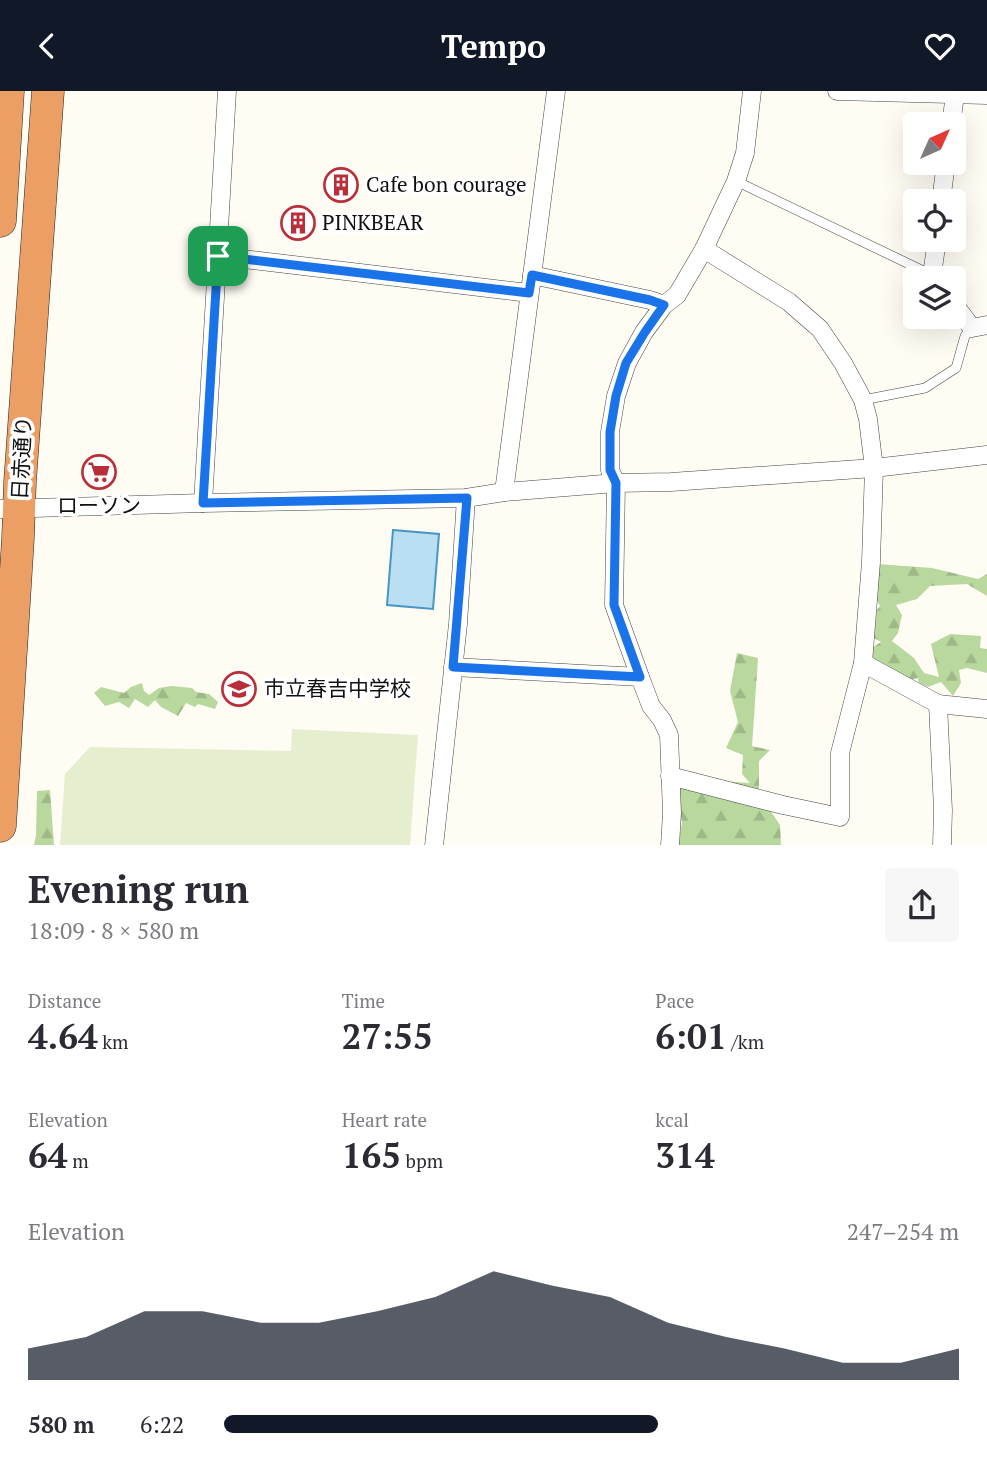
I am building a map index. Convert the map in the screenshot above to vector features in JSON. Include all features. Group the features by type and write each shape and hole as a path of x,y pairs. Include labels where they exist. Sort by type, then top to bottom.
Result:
{"highway":[{"path":"0,221 8,91"},
{"name":"日赤通り","path":"0,826 10,510 21,469 48,91"}],"street":[{"path":"203,503 227,91"},
{"path":"504,492 556,91"},
{"path":"670,845 672,813 669,735 651,706 614,605 616,483 610,470 610,432 616,396 626,363 664,305 677,295 704,249 736,181 745,153 752,91"},
{"path":"837,91 987,95"},
{"path":"953,112 955,95"},
{"path":"670,776 840,817 840,753 863,663 871,562 874,468 863,400 820,329 789,302 704,249"},
{"path":"218,256 531,284 650,300 664,305"},
{"path":"966,314 980,327"},
{"path":"10,510 467,498 504,492 616,483 671,482 874,468 987,455"},
{"path":"434,845 467,498"},
{"path":"863,663 938,704 987,709"},
{"path":"453,667 640,677"},
{"path":"938,704 942,845"}],"lane":[{"path":"736,181 910,266"},
{"path":"863,400 925,389 956,368 965,336 980,327"}],"green space":[{"path":"877,564 932,568 978,579 987,574 987,596 967,584 930,586 917,599 896,605 902,615 898,633 892,641 914,658 924,673 939,677 931,644 950,634 981,636 980,648 987,649 987,673 967,668 959,670 961,683 953,696 941,682 928,687 919,683 918,678 900,682 873,665 872,648 881,642 874,638 877,610 880,606 869,587"},
{"path":"737,653 758,658 752,746 770,750 759,761 759,794 780,825 781,845 678,845 682,823 676,778 750,783 742,774 743,755 726,748 738,722 730,691"},
{"path":"142,683 144,691 149,695 159,688 171,686 192,688 196,692 209,694 218,702 215,709 186,703 178,716 161,707 155,700 148,707 135,699 129,708 119,702 105,706 94,693 101,687 124,693"},
{"path":"292,729 418,735 410,845 60,845 65,774 90,747 291,751"},
{"path":"50,790 54,845 34,845 37,791"}],"water":[{"path":"393,530 439,534 433,609 387,605"}],"place":[{"name":"Cafe bon courage","path":"341,185"},
{"name":"PINKBEAR","path":"298,223"},
{"name":"ローソン","path":"99,472"},
{"name":"市立春吉中学校","path":"239,689"}],"route":[{"path":"218,256 529,293 532,275 664,305 626,363 616,396 610,432 610,470 616,483 614,605 640,677 453,667 467,498 203,503 218,256"}]}
